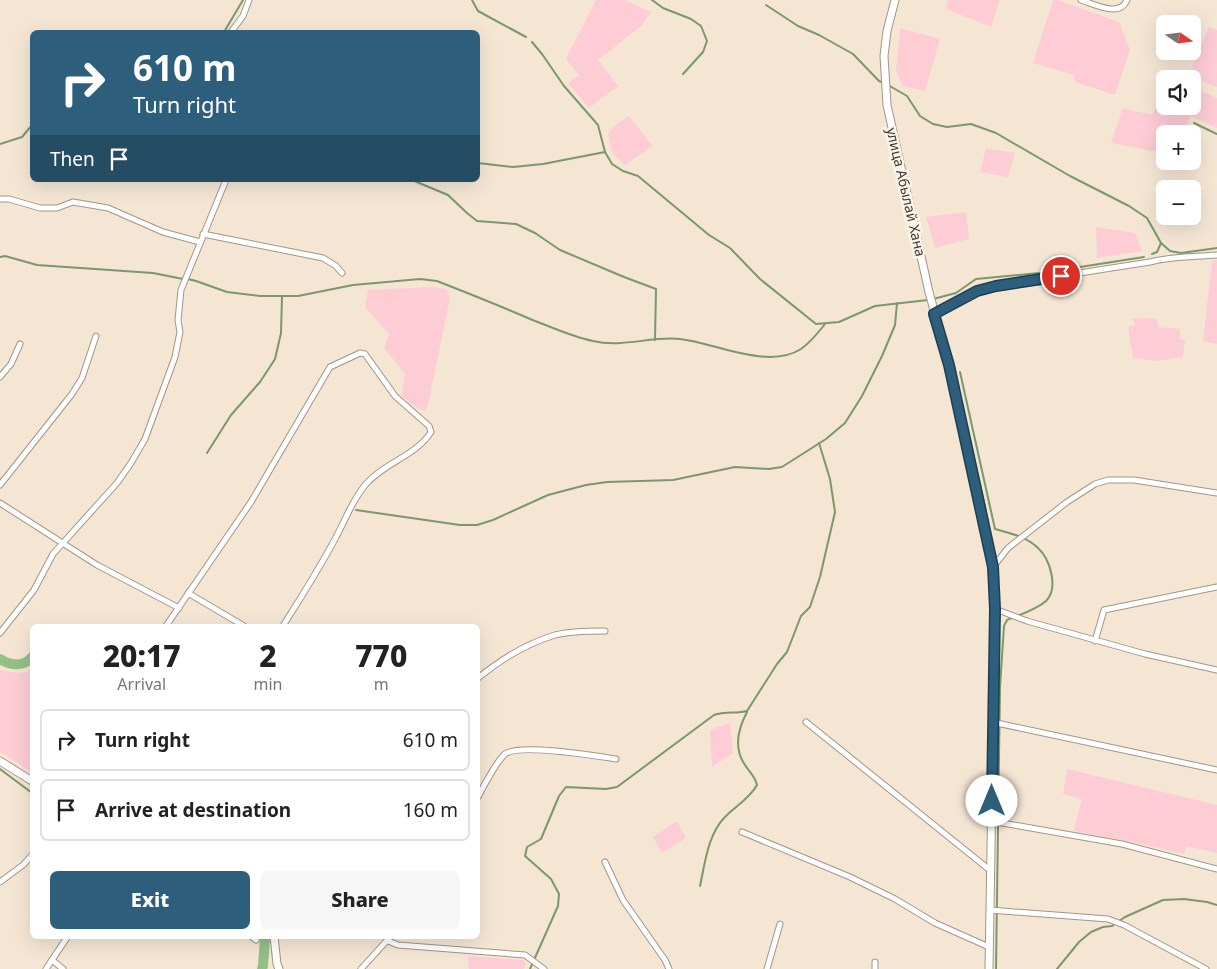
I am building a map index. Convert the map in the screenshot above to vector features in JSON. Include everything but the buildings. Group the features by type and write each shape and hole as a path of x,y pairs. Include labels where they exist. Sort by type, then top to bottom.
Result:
{"main road":[{"name":"улица Абылай Хана","path":"895,0 887,31 884,56 889,114 934,314 949,365 993,567 995,609 989,969"},
{"path":"0,760 30,780"},
{"path":"274,939 279,969"}],"street":[{"path":"232,30 243,16 249,0"},
{"path":"1081,0 1106,8 1118,9 1125,5 1127,0"},
{"path":"0,633 34,590 53,554 116,483 131,463 145,439 176,357 180,332 178,320 181,290 225,182"},
{"path":"0,199 9,199 40,208 57,208 73,202 108,208 163,232 200,242"},
{"path":"203,234 323,258 336,266 342,273"},
{"path":"934,314 977,291 996,286 1166,258 1193,258 1217,255"},
{"path":"0,485 72,394 82,378 96,336"},
{"path":"0,378 11,364 20,344"},
{"path":"167,624 251,502 330,367 360,353 365,354 395,396 429,426 431,432 426,441 367,482 352,502 336,537 284,624"},
{"path":"993,567 1008,548 1067,502 1095,484 1108,480 1134,480 1217,492"},
{"path":"0,503 63,542 97,566 178,608"},
{"path":"1095,641 1104,610 1217,587"},
{"path":"188,593 241,624"},
{"path":"995,609 1026,621 1095,641 1217,670"},
{"path":"480,676 520,648 556,635 605,630"},
{"path":"806,722 990,871"},
{"path":"992,722 1217,770"},
{"path":"480,794 504,755 514,750 550,751 616,759"},
{"path":"991,821 1122,844 1217,869"},
{"path":"742,832 850,877 895,899 935,923 989,947"},
{"path":"0,882 23,865 30,857"},
{"path":"605,862 623,900 669,969"},
{"path":"990,910 1108,919 1124,925 1206,969"},
{"path":"767,969 780,924"},
{"path":"46,969 66,939"},
{"path":"361,969 390,939 398,945 525,955 544,969"},
{"path":"52,960 63,969"},
{"path":"874,969 875,962"}],"shaded area":[{"path":"596,0 625,0 651,12 641,26 598,60 618,86 589,108 568,83 579,75 566,59"},
{"path":"948,0 1000,0 991,27 946,9"},
{"path":"1053,0 1058,0 1119,22 1130,50 1115,95 1075,82 1074,75 1033,63"},
{"path":"1209,27 1217,30 1217,87 1201,81 1201,70 1191,70 1195,60 1201,60 1201,46"},
{"path":"900,28 940,39 925,91 903,86 896,71"},
{"path":"1201,91 1217,98 1217,128 1190,116 1187,125 1156,125 1156,151 1111,143 1123,108 1152,115 1156,106 1156,115 1201,115"},
{"path":"629,116 653,146 625,165 612,152 608,134 614,126"},
{"path":"986,148 1015,153 1008,177 980,172"},
{"path":"966,212 969,239 935,248 926,217"},
{"path":"1096,227 1135,233 1142,251 1097,258"},
{"path":"1217,260 1217,344 1203,341 1212,261"},
{"path":"434,287 446,289 450,298 428,405 424,411 411,404 402,396 405,374 384,348 389,334 365,307 368,290"},
{"path":"1156,318 1159,327 1180,329 1180,339 1185,340 1183,357 1158,361 1133,358 1128,327 1135,325 1133,319"},
{"path":"0,670 18,673 30,671 30,771 0,752"},
{"path":"730,723 733,753 712,767 710,730"},
{"path":"1067,769 1217,805 1217,853 1187,846 1184,854 1074,831 1082,799 1063,794"},
{"path":"677,821 686,838 662,853 653,837"},
{"path":"468,956 523,960 526,964 523,969 469,969"}],"waterway":[{"path":"225,30 243,0"},
{"path":"472,0 478,11 526,37"},
{"path":"652,0 663,8 691,19 701,26 707,41 703,52 683,74"},
{"path":"766,5 798,26 819,35 853,54 879,81 884,83"},
{"path":"532,42 564,86 598,125 605,152 612,164 623,171 638,176 709,235 730,248 760,279 816,324 839,322 875,306 928,300"},
{"path":"888,85 907,96 920,116 933,124 947,127 971,124 996,133 1070,176 1129,206 1147,218 1161,243 1170,251 1181,253 1217,248"},
{"path":"1194,123 1217,134"},
{"path":"0,144 22,137 30,127"},
{"path":"480,163 513,167 543,164 605,152"},
{"path":"417,182 448,195 477,221 516,224 535,233 560,250 656,289 655,340"},
{"path":"1152,254 1157,252 1161,243"},
{"path":"0,257 5,256 37,265 153,273 183,279"},
{"path":"1048,272 1144,257"},
{"path":"933,299 956,293 976,279 1039,273"},
{"path":"188,279 227,292 260,296 298,296 353,285 420,279 437,281 535,321 586,339 604,343 680,339 758,356 788,355 801,349 825,324"},
{"path":"207,453 231,415 260,382 275,359 281,333 282,296"},
{"path":"356,510 460,525 477,525 493,520 548,495 586,485 607,482 673,480 735,467 769,469 782,467 826,439 845,423 862,396 882,356 895,325 897,303"},
{"path":"960,372 995,529 1024,538 1034,544 1046,559 1052,581 1052,589 1046,601 1032,610 1007,620 1004,626 1000,687 996,969"},
{"path":"530,969 558,906 559,894 551,879 525,856 527,847 541,839 559,796 566,787 606,789 617,787 714,715 747,711 777,664 787,652 801,616 810,607 820,577 835,512 830,479 819,443"},
{"path":"0,659 17,664 25,663 30,659"},
{"path":"700,886 708,849 715,831 726,816 747,798 757,785 754,777 741,759 738,745 739,732 747,712"},
{"path":"0,769 30,792"},
{"path":"1057,969 1079,942 1091,932 1103,927 1112,926 1125,917 1163,900 1184,899 1217,905"},
{"path":"262,969 265,939"}],"route":[{"path":"992,801 995,609 993,567 980,500 949,365 934,314 977,291 996,286 1061,276"}]}
